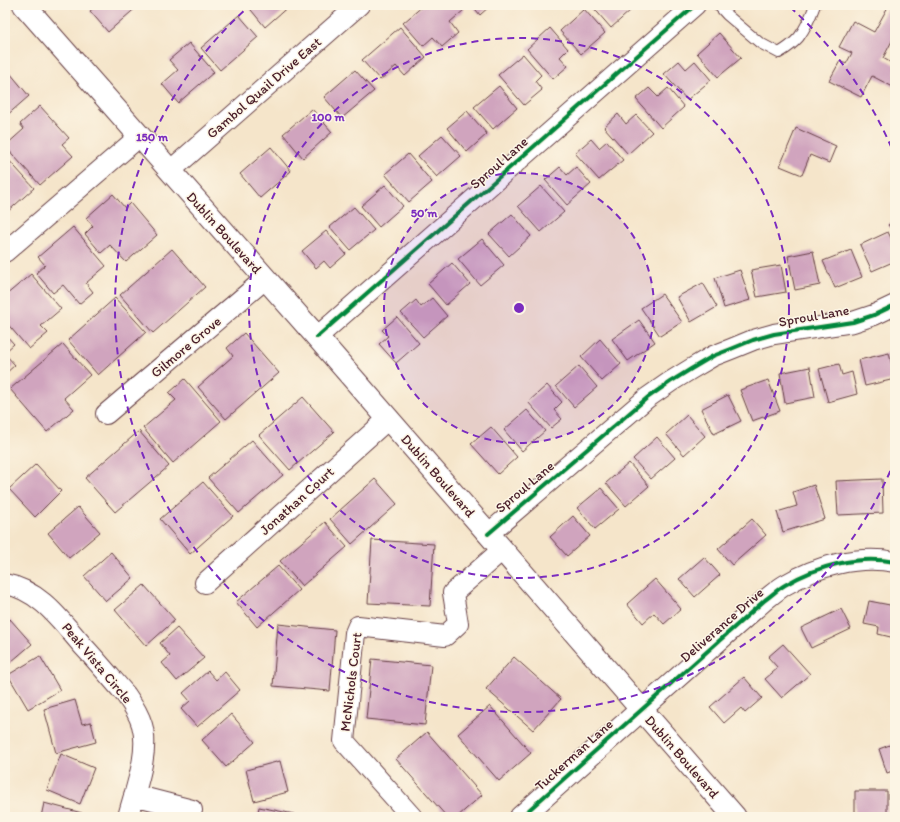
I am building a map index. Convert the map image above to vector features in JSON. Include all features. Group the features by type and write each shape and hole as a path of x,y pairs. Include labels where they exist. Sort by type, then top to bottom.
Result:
{"main road":[{"name":"Dublin Boulevard","path":"29,7 170,171 317,337 735,817"},
{"name":"Tuckerman Lane","path":"521,817 641,710"}],"street":[{"name":"Gambol Quail Drive East","path":"170,171 359,5"},
{"name":"Sproul Lane","path":"317,337 695,5"},
{"path":"5,252 140,136"},
{"name":"Gilmore Grove","path":"106,414 265,279"},
{"name":"Sproul Lane","path":"488,534 647,398 713,356 753,340 774,334 853,322 874,315 895,305"},
{"name":"Jonathan Court","path":"205,583 388,419"},
{"name":"McNichols Court","path":"412,817 344,740 355,633 358,626 445,636 458,624 453,592 502,550"},
{"name":"Deliverance Drive","path":"641,710 765,600 784,586 824,568 842,563 864,560 886,560 895,562"},
{"name":"Peak Vista Circle","path":"5,584 13,585 35,596 52,610 126,695 136,710 143,726 145,744 143,761 128,817"},
{"path":"134,795 192,810"}],"lane":[{"path":"718,5 727,15 760,43 779,53 798,37 810,17 815,5"}],"building":[{"path":"97,5 139,5 108,32 90,11"},
{"path":"247,5 290,5 265,27"},
{"path":"424,5 459,5 464,10 450,22 458,33 442,47 433,37 423,46 403,23"},
{"path":"472,5 491,5 480,15"},
{"path":"591,5 627,5 631,10 611,28"},
{"path":"889,5 895,5 895,35 883,58 895,65 895,88 872,76 861,97 829,81 840,61 846,64 852,53 839,47 853,21 874,32"},
{"path":"584,9 605,33 581,54 560,31"},
{"path":"239,15 258,37 220,70 201,48"},
{"path":"400,27 426,57 405,76 396,66 380,80 362,60"},
{"path":"550,28 568,49 560,57 568,66 553,79 527,49"},
{"path":"719,33 741,58 718,77 697,53"},
{"path":"189,43 214,72 178,103 162,84 178,70 169,60"},
{"path":"523,54 541,75 535,81 542,90 524,105 498,75"},
{"path":"679,61 686,69 695,61 711,80 687,100 664,74"},
{"path":"5,67 29,96 5,117"},
{"path":"355,70 374,91 342,118 324,97"},
{"path":"499,86 517,108 493,129 474,107"},
{"path":"649,88 658,97 668,88 684,107 661,128 636,99"},
{"path":"40,106 69,138 62,144 73,156 40,185 5,146 24,129 20,124"},
{"path":"312,109 332,132 303,158 283,134"},
{"path":"467,111 487,134 467,152 447,128"},
{"path":"618,114 626,124 636,115 652,132 628,154 604,127"},
{"path":"796,128 836,146 829,163 810,155 802,175 780,166"},
{"path":"442,135 461,156 437,177 418,156"},
{"path":"591,139 599,148 607,141 623,160 599,180 575,153"},
{"path":"271,147 291,171 260,198 240,174"},
{"path":"408,154 432,182 409,202 385,174"},
{"path":"6,157 34,188 5,214 5,158"},
{"path":"560,167 567,175 576,167 591,184 567,205 545,180"},
{"path":"385,185 403,206 379,227 361,206"},
{"path":"541,186 564,212 541,232 518,206"},
{"path":"113,194 125,208 130,203 157,235 126,262 110,245 101,253 85,234 93,226 86,218"},
{"path":"354,207 374,230 350,250 330,227"},
{"path":"512,214 531,236 509,256 489,234"},
{"path":"895,219 895,233 888,225"},
{"path":"73,227 106,266 86,283 93,292 79,304 63,285 53,293 36,273 45,265 38,257"},
{"path":"326,231 346,254 330,268 324,261 316,268 302,251"},
{"path":"888,232 895,246 895,261 872,271 860,245"},
{"path":"482,239 504,265 480,285 458,259"},
{"path":"172,249 205,287 153,333 120,295"},
{"path":"851,250 862,277 835,288 823,261"},
{"path":"813,251 820,285 795,290 788,256"},
{"path":"452,263 470,284 446,305 428,284"},
{"path":"781,265 786,292 757,297 751,270"},
{"path":"740,270 750,300 724,308 715,278"},
{"path":"31,274 61,309 41,326 48,333 29,349 5,321 5,296"},
{"path":"703,283 717,307 691,322 677,297"},
{"path":"662,294 682,322 660,336 641,308"},
{"path":"115,298 146,332 98,375 68,340"},
{"path":"432,298 447,316 423,337 401,313 416,300 421,307"},
{"path":"397,317 419,343 396,363 379,344 388,336 382,330"},
{"path":"639,320 655,342 628,361 612,339"},
{"path":"244,333 279,373 226,419 198,387 233,356 227,348"},
{"path":"5,334 14,344 5,352"},
{"path":"600,339 621,364 602,381 581,357"},
{"path":"63,344 90,375 64,398 74,409 47,432 10,389"},
{"path":"889,353 895,379 865,386 859,360"},
{"path":"5,354 15,365 5,374"},
{"path":"839,364 842,375 852,372 857,394 828,402 819,369"},
{"path":"579,366 597,387 574,407 556,386"},
{"path":"810,367 815,397 785,403 780,373"},
{"path":"185,379 221,421 173,463 143,428 176,400 169,393"},
{"path":"768,380 780,411 752,421 740,390"},
{"path":"547,385 562,402 554,410 562,419 551,428 528,402"},
{"path":"728,395 741,421 714,434 701,409"},
{"path":"303,397 334,432 290,470 259,435"},
{"path":"527,410 545,431 522,451 504,430"},
{"path":"687,415 705,436 684,455 666,434"},
{"path":"491,427 517,457 498,474 471,444"},
{"path":"139,431 169,466 115,512 85,478"},
{"path":"657,437 675,458 651,479 633,459"},
{"path":"252,440 283,475 239,513 208,478"},
{"path":"629,463 649,486 626,506 606,483"},
{"path":"36,464 61,491 35,517 9,489"},
{"path":"375,479 397,504 352,544 330,519"},
{"path":"882,479 883,513 838,515 836,481"},
{"path":"203,482 233,516 190,554 160,519"},
{"path":"814,485 825,519 783,532 777,512 797,506 793,492"},
{"path":"601,488 619,509 595,529 577,508"},
{"path":"78,507 100,532 69,558 48,533"},
{"path":"573,516 590,536 567,556 550,537"},
{"path":"752,519 766,535 732,565 718,549"},
{"path":"325,522 347,547 302,586 280,561"},
{"path":"372,540 434,544 430,606 368,603"},
{"path":"111,552 133,578 106,601 84,576"},
{"path":"704,557 720,575 695,597 679,579"},
{"path":"278,566 299,590 257,627 236,602"},
{"path":"655,579 681,609 664,624 654,613 643,623 627,604"},
{"path":"144,585 175,620 146,646 115,610"},
{"path":"869,601 895,606 895,638 878,634 879,627 864,624"},
{"path":"841,609 851,629 811,648 801,628"},
{"path":"10,619 32,644 5,667 5,624"},
{"path":"278,624 335,630 330,691 273,686"},
{"path":"177,628 204,658 177,681 162,663 170,656 160,643"},
{"path":"783,644 810,674 782,698 765,679 778,668 768,657"},
{"path":"40,656 60,690 28,709 8,675"},
{"path":"514,657 561,699 533,730 486,689"},
{"path":"372,659 431,665 425,725 366,719"},
{"path":"208,671 216,680 225,672 240,690 197,727 181,709 190,701 183,693"},
{"path":"744,677 762,698 745,713 741,708 724,723 710,707"},
{"path":"75,700 82,724 91,722 96,742 56,753 44,709"},
{"path":"490,706 531,753 499,781 458,734"},
{"path":"231,714 255,742 226,767 202,740"},
{"path":"427,732 482,795 457,817 447,817 396,759"},
{"path":"895,743 895,770 887,773 879,749"},
{"path":"61,754 94,768 80,804 47,790"},
{"path":"280,761 288,792 254,801 246,770"},
{"path":"855,791 887,791 887,817 855,817"},
{"path":"44,803 82,813 81,817 41,817"},
{"path":"259,807 294,814 293,817 257,817"}],"cycle path":[{"path":"317,337 695,5"},
{"path":"488,534 647,398 713,356 753,340 774,334 853,322 874,315 895,305"},
{"path":"521,817 765,600 782,587 810,572 838,564 866,560 895,562"}]}
